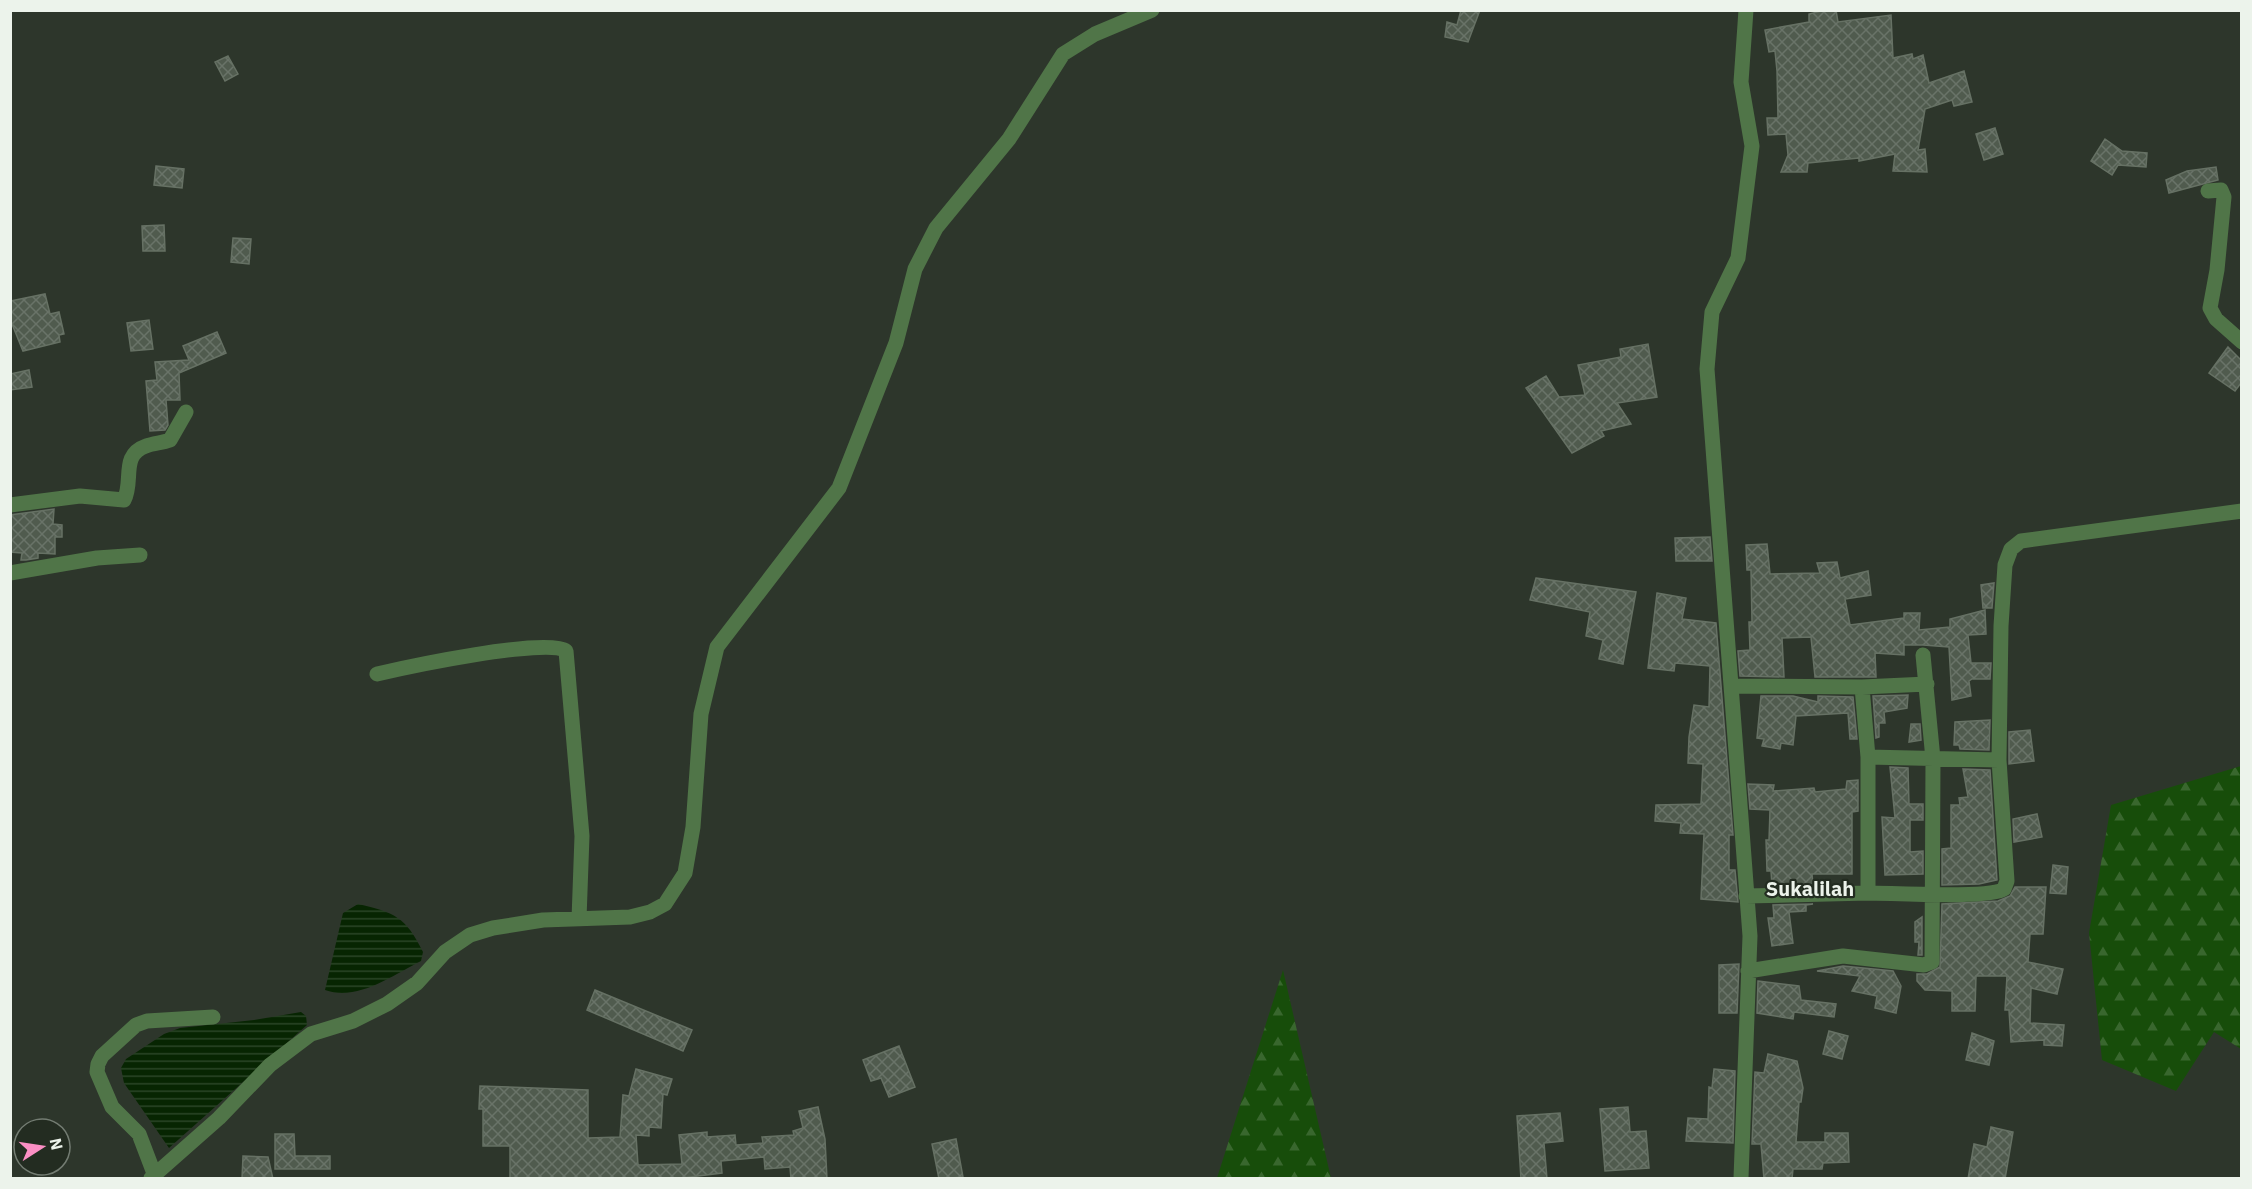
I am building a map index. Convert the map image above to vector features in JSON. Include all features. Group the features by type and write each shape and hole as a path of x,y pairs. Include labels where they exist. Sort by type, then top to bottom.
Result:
{"street":[{"path":"213,1017 158,1019 136,1025 102,1056 98,1064 97,1072 112,1107 139,1134 153,1178 270,1065 311,1034 353,1021 387,1004 417,983 445,952 470,935 493,928 543,920 630,917 650,912 665,904 685,873 693,827 701,714 717,647 839,488 896,343 915,269 936,228 1009,139 1063,54 1095,34 1152,10"},
{"path":"1741,1179 1750,936 1707,369 1713,312 1738,258 1752,146 1741,82 1746,10"},
{"path":"2208,191 2221,190 2224,197 2217,270 2210,308 2216,319 2241,342"},
{"path":"10,505 80,496 124,500 128,493 130,459 137,450 147,445 170,440 186,412"},
{"path":"1746,896 1998,892 2006,886 1999,760 2001,626 2005,565 2011,549 2021,541 2029,539 2241,511"},
{"path":"10,573 97,558 140,555"},
{"path":"377,674 477,654 548,648 562,648 566,651 582,836 579,919"},
{"path":"1748,971 1843,956 1930,964 1933,894 1933,759 1923,655"},
{"path":"1731,686 1862,687 1927,684"},
{"path":"1862,687 1868,757 1868,893"},
{"path":"1868,757 1999,760"}],"green space":[{"path":"2241,766 2241,1049 2214,1032 2176,1091 2102,1060 2089,933 2111,805"},
{"path":"1283,970 1331,1178 1217,1178"}],"shaded area":[{"path":"358,904 390,913 398,918 417,940 423,952 421,961 362,990 337,993 325,990 343,913"},
{"path":"301,1012 306,1016 307,1025 169,1148 124,1083 121,1068 126,1059 164,1034 180,1028"}],"building":[{"path":"1461,10 1480,10 1468,42 1445,37 1447,22 1457,25"},
{"path":"1836,10 1838,22 1891,15 1893,58 1912,54 1913,59 1923,55 1929,83 1964,71 1972,102 1954,106 1952,100 1925,109 1918,150 1925,149 1927,172 1893,171 1895,154 1859,161 1859,158 1808,163 1807,172 1781,172 1788,155 1786,134 1768,135 1767,118 1778,118 1777,71 1775,51 1769,52 1765,30 1809,22 1809,14"},
{"path":"228,56 238,74 225,81 215,62"},
{"path":"1995,128 2003,154 1984,160 1976,134"},
{"path":"2105,139 2122,151 2147,153 2146,167 2118,165 2112,175 2091,161"},
{"path":"156,166 184,169 182,188 154,185"},
{"path":"2216,167 2218,180 2169,193 2166,180 2187,171"},
{"path":"164,225 165,251 143,251 142,226"},
{"path":"233,238 251,239 249,264 231,262"},
{"path":"45,294 50,314 59,312 64,334 59,335 60,342 23,351 10,319 10,301"},
{"path":"149,320 153,349 131,351 127,323"},
{"path":"217,332 226,353 179,373 180,400 166,400 168,425 165,430 150,431 146,381 157,380 155,362 189,360 183,346"},
{"path":"1648,344 1657,397 1617,403 1631,424 1601,431 1604,436 1572,453 1526,388 1546,376 1559,397 1585,395 1578,365 1621,357 1620,349"},
{"path":"2228,347 2241,360 2241,383 2235,391 2209,373"},
{"path":"29,370 32,387 10,390 10,374"},
{"path":"54,509 53,524 62,525 62,537 55,537 55,554 38,553 38,558 21,560 22,553 10,552 10,515"},
{"path":"1710,537 1712,561 1676,561 1675,538"},
{"path":"1767,544 1770,574 1820,573 1817,563 1837,562 1840,578 1868,571 1871,595 1845,599 1850,625 1904,618 1904,613 1920,613 1919,630 1950,627 1950,619 1985,610 1986,634 1968,635 1971,663 1991,663 1990,679 1972,679 1969,681 1971,696 1952,700 1949,647 1923,645 1904,645 1904,655 1875,653 1876,677 1815,677 1811,637 1782,638 1784,677 1740,676 1738,651 1750,650 1749,622 1752,622 1751,570 1747,570 1746,545"},
{"path":"1536,578 1636,592 1623,664 1599,659 1603,640 1586,636 1590,612 1530,600"},
{"path":"1994,583 1992,608 1983,608 1981,585"},
{"path":"1657,593 1686,598 1682,619 1716,623 1733,835 1729,835 1729,870 1735,870 1738,902 1701,899 1704,834 1680,833 1681,823 1655,821 1656,805 1701,804 1703,764 1688,763 1689,737 1694,705 1709,707 1710,666 1675,663 1674,671 1648,668"},
{"path":"1908,695 1907,708 1884,712 1885,723 1879,723 1879,737 1876,738 1873,696"},
{"path":"1761,696 1793,696 1818,702 1818,696 1853,697 1857,739 1850,739 1848,713 1796,716 1793,745 1781,743 1780,749 1762,746 1764,739 1757,738"},
{"path":"1990,720 1989,750 1960,749 1959,745 1954,745 1955,722"},
{"path":"1911,724 1920,724 1921,740 1909,742"},
{"path":"2030,730 2034,761 2009,764 2009,732"},
{"path":"1890,767 1908,768 1909,804 1923,804 1923,820 1910,820 1910,852 1923,851 1923,874 1885,875 1882,817 1895,818"},
{"path":"1963,769 1990,770 1997,880 1979,884 1942,885 1942,849 1951,848 1951,805 1960,805 1959,798 1968,797"},
{"path":"1858,780 1858,811 1852,812 1852,874 1812,874 1813,885 1772,886 1771,871 1767,871 1766,840 1769,840 1770,810 1750,809 1748,784 1774,785 1773,791 1814,788 1815,792 1846,789 1847,781"},
{"path":"2037,814 2042,837 2014,842 2013,819"},
{"path":"2053,865 2068,867 2066,894 2050,893"},
{"path":"2015,887 2046,887 2043,934 2030,934 2028,962 2063,969 2057,994 2031,988 2030,1023 2064,1025 2062,1046 2044,1045 2044,1040 2011,1042 2009,1010 2005,1010 2007,976 1976,976 1975,1011 1952,1011 1952,991 1925,990 1917,981 1917,974 1927,974 1940,967 1942,904 1998,901 2010,896"},
{"path":"1813,904 1806,905 1806,911 1789,912 1793,943 1772,946 1768,918 1774,918 1773,905"},
{"path":"1922,917 1922,955 1918,955 1919,942 1915,942 1915,922"},
{"path":"1739,964 1737,1013 1719,1013 1719,965"},
{"path":"1843,966 1893,971 1901,986 1896,1013 1875,1008 1877,996 1852,991 1860,976 1817,971"},
{"path":"1758,981 1799,986 1801,1000 1836,1004 1834,1017 1794,1012 1793,1019 1757,1013"},
{"path":"595,990 692,1030 683,1051 587,1010"},
{"path":"1829,1031 1848,1036 1842,1059 1823,1054"},
{"path":"1972,1033 1994,1041 1989,1065 1966,1060"},
{"path":"899,1046 915,1087 889,1097 881,1078 871,1081 863,1060"},
{"path":"1768,1054 1797,1061 1803,1088 1801,1102 1799,1102 1796,1142 1825,1142 1825,1133 1848,1133 1849,1162 1823,1163 1822,1169 1793,1169 1792,1179 1764,1179 1761,1144 1752,1144 1755,1072 1764,1073"},
{"path":"636,1069 672,1079 667,1095 663,1094 661,1128 649,1127 649,1136 636,1135 638,1165 682,1164 679,1135 707,1132 707,1137 735,1135 736,1145 763,1143 762,1137 794,1135 793,1131 803,1128 799,1111 818,1107 825,1139 827,1179 791,1179 790,1167 765,1169 764,1157 721,1161 722,1173 682,1178 510,1179 510,1146 483,1146 483,1109 479,1109 480,1086 588,1090 588,1138 620,1137 623,1095 629,1096"},
{"path":"1714,1069 1735,1071 1733,1143 1686,1141 1688,1118 1708,1119 1709,1087 1712,1088"},
{"path":"1628,1107 1630,1132 1646,1131 1649,1168 1605,1171 1600,1109"},
{"path":"1560,1113 1563,1141 1544,1143 1547,1179 1521,1179 1517,1116"},
{"path":"1991,1127 2013,1132 2005,1179 1968,1179 1974,1144 1987,1147"},
{"path":"275,1134 294,1134 295,1156 330,1156 330,1169 275,1169"},
{"path":"956,1139 963,1177 939,1179 932,1144"},
{"path":"243,1156 268,1157 273,1179 242,1179"}],"district":[{"name":"Sukalilah","path":"1810,889"}]}
